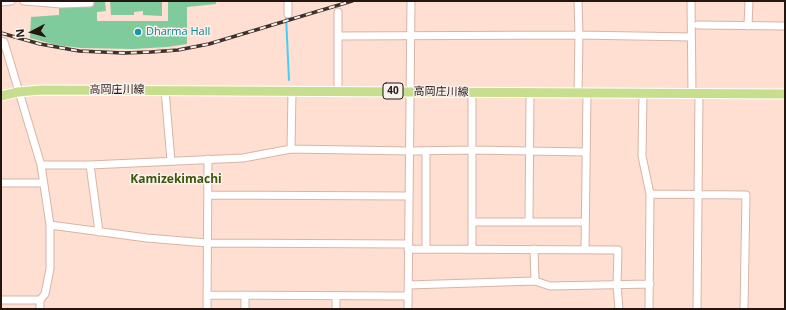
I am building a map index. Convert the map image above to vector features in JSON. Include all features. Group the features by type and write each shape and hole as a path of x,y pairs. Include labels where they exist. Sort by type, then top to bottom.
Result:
{"main road":[{"name":"高岡庄川線","path":"1,96 18,92 41,90 785,94"}],"street":[{"path":"1,2 11,1"},
{"path":"24,1 90,4 90,1"},
{"path":"288,1 288,14"},
{"path":"408,309 411,1"},
{"path":"578,1 586,152 585,249"},
{"path":"690,1 695,93 698,195 697,309"},
{"path":"748,26 749,1"},
{"path":"338,12 338,92"},
{"path":"698,25 785,26"},
{"path":"338,36 579,35 691,37"},
{"path":"1,41 4,42 41,165 50,225 50,269 44,294 40,300 40,309"},
{"path":"165,90 171,161"},
{"path":"291,149 292,91"},
{"path":"472,92 472,249"},
{"path":"529,222 530,93"},
{"path":"643,93 642,156 650,194 649,309"},
{"path":"41,165 90,165 243,158 291,149 586,152"},
{"path":"426,151 426,249"},
{"path":"207,309 208,159"},
{"path":"90,165 99,232"},
{"path":"1,183 43,183"},
{"path":"650,194 746,195 744,309"},
{"path":"208,195 409,196"},
{"path":"472,222 585,222"},
{"path":"50,225 147,238 207,243 408,246 426,249 618,250 617,285 619,309"},
{"path":"534,249 535,281"},
{"path":"408,285 535,281 550,286 650,284"},
{"path":"207,295 408,296"},
{"path":"245,295 245,309"},
{"path":"336,296 336,309"},
{"path":"1,300 40,300"}],"green space":[{"path":"92,1 105,1 106,11 97,12 97,21 168,21 168,1 216,1 216,4 187,7 187,44 133,49 81,48 56,45 30,38 31,17 59,15 59,6 92,6"},
{"path":"110,1 162,1 162,16 143,15 143,11 134,12 134,15 111,15"}],"waterway":[{"path":"286,16 289,80"}],"railway":[{"path":"1,33 40,44 79,51 124,53 178,50 209,44 352,1"}],"place":[{"name":"Dharma Hall","path":"138,32"}],"district":[{"name":"Kamizekimachi","path":"176,180"}]}
